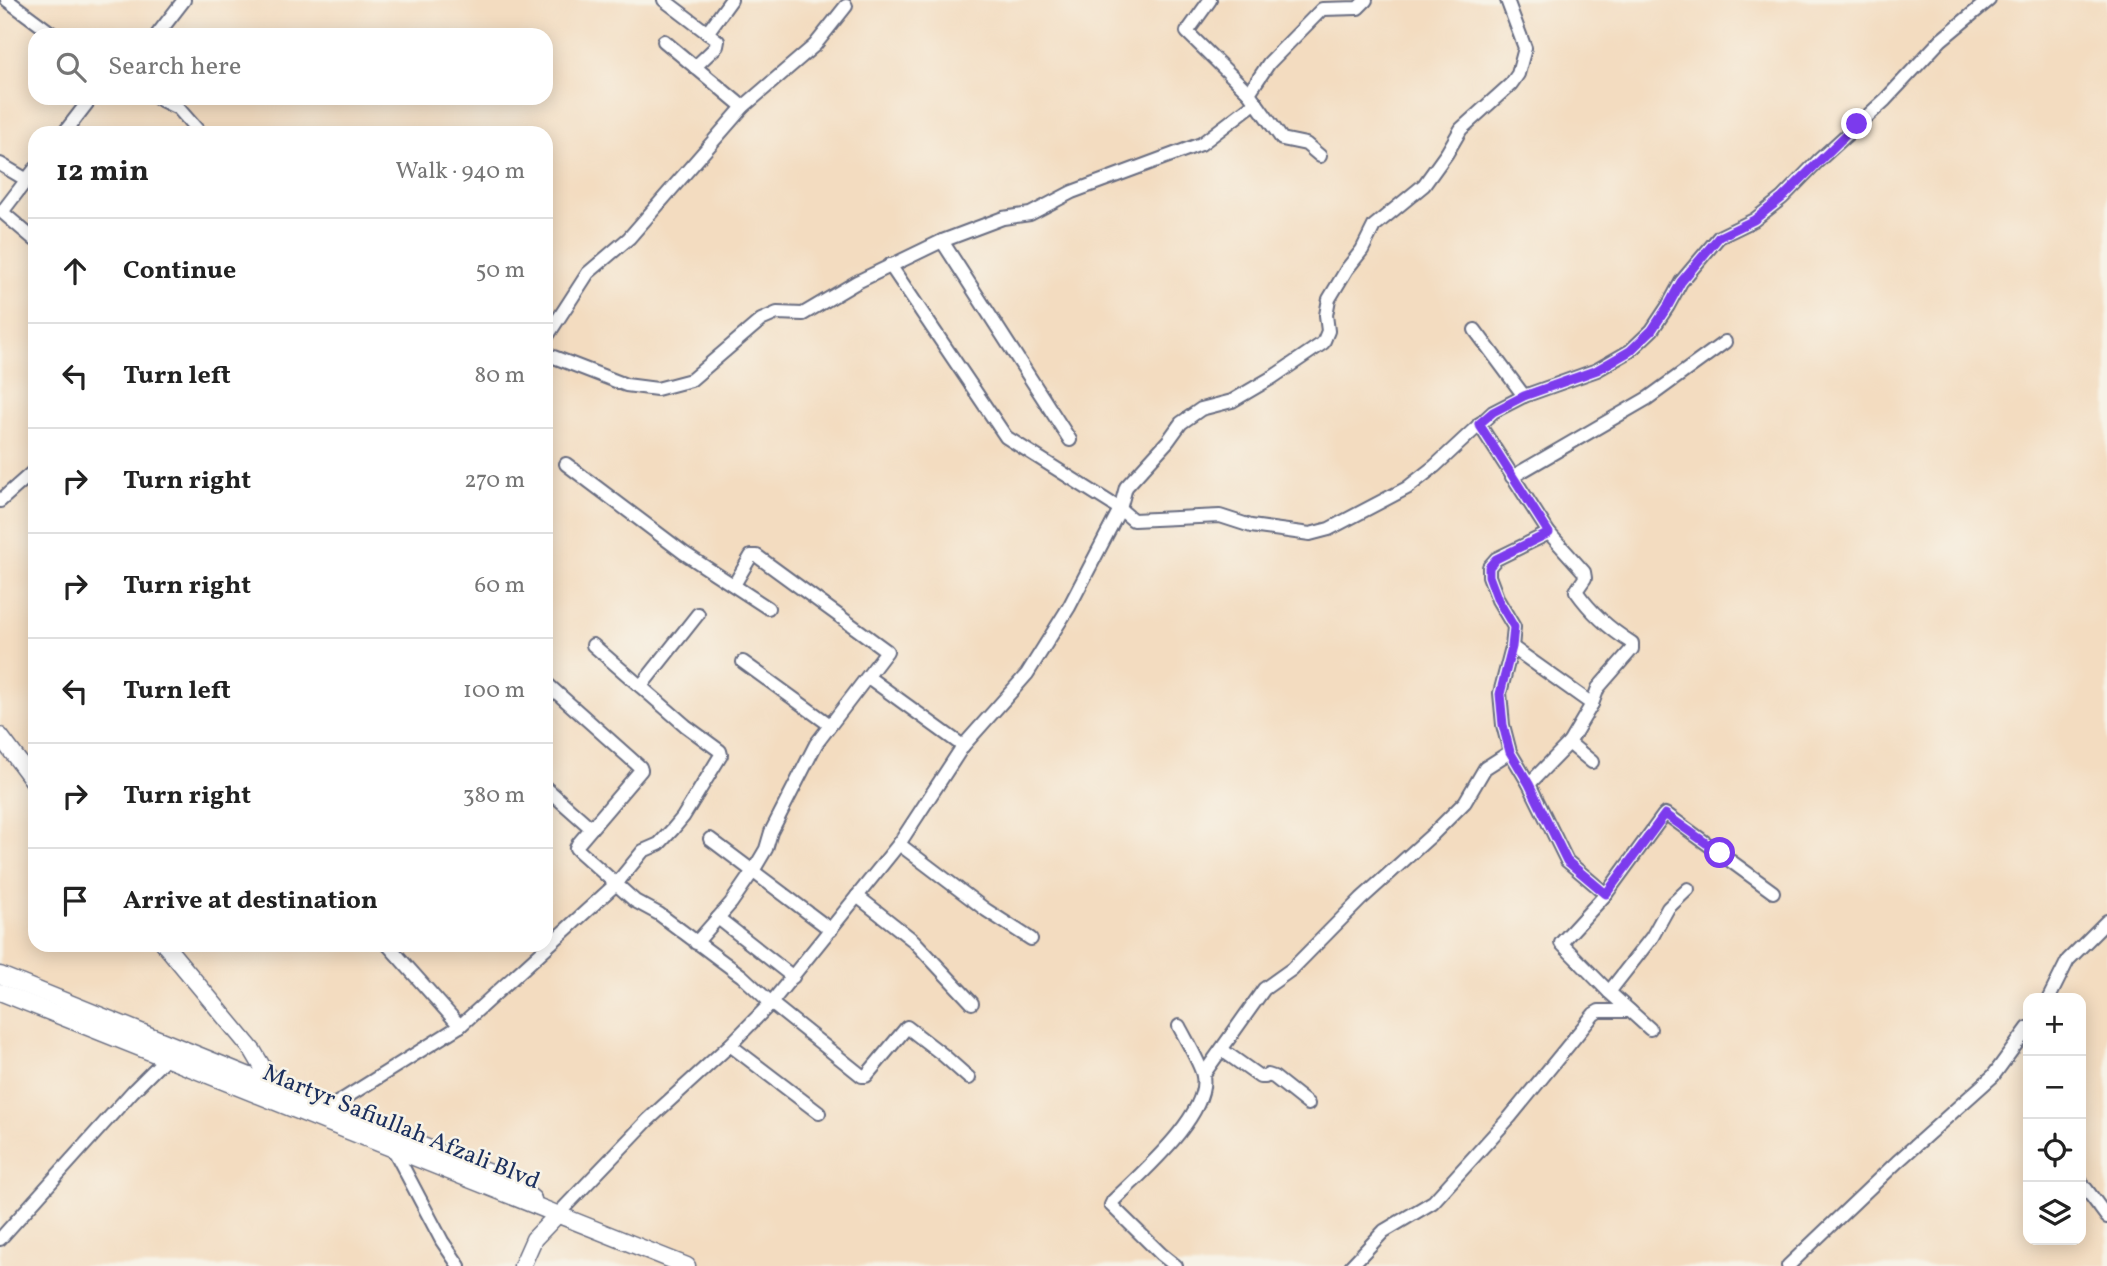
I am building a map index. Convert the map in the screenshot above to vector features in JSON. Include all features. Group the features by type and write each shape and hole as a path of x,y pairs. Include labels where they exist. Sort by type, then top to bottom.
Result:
{"main road":[{"path":"0,736 28,774"},
{"path":"172,952 253,1051 273,1085"},
{"name":"Martyr Safiullah Afzali Blvd","path":"0,975 514,1184 552,1212"},
{"name":"Martyr Safiullah Afzali Blvd","path":"0,992 552,1212"},
{"path":"522,1266 534,1239 552,1212 687,1266"}],"street":[{"path":"7,0 45,28"},
{"path":"162,28 184,0"},
{"path":"664,0 718,43 695,67"},
{"path":"707,33 731,0"},
{"path":"1210,0 1187,32 1252,97 1282,139 1306,144 1320,156"},
{"path":"553,357 626,385 657,389 691,380 761,320 777,313 803,314 857,282 942,241 1003,218 1030,214 1072,192 1201,144 1252,97 1269,63 1322,9 1358,8 1366,0"},
{"path":"552,1212 771,1003 900,844 963,746 1027,674 1069,607 1120,509 1126,487 1181,423 1201,409 1231,401 1273,377 1322,342 1328,331 1326,315 1329,299 1362,250 1374,226 1424,185 1461,129 1511,84 1518,74 1525,48 1507,0"},
{"path":"890,265 1006,437 1133,520 1220,516 1251,526 1310,534 1329,529 1413,484 1493,412 1524,396 1597,370 1630,351 1652,330 1681,282 1719,237 1754,220 1782,198 1885,100 1941,40 1989,0"},
{"path":"553,327 588,273 629,238 743,107 815,45 846,6"},
{"path":"664,40 743,107"},
{"path":"69,126 86,105"},
{"path":"172,105 178,108 194,126"},
{"path":"0,164 27,180 2,212 28,234"},
{"path":"942,241 1070,440"},
{"path":"1475,330 1524,396"},
{"path":"1512,477 1648,398 1725,342"},
{"path":"1479,424 1549,533 1584,572 1585,578 1576,590 1584,602 1632,643 1632,649 1598,688 1592,704 1569,743 1529,784"},
{"path":"566,464 684,553 768,608"},
{"path":"0,501 28,476"},
{"path":"1549,533 1496,559 1489,567 1489,576 1498,600 1514,627 1512,647 1500,694 1503,725 1510,752 1567,861 1606,894"},
{"path":"695,943 731,903 753,871 816,744 886,654 886,648 757,556 751,556 734,585"},
{"path":"641,686 698,614"},
{"path":"553,941 616,884 643,851 659,844 683,817 721,753 593,645"},
{"path":"1512,647 1592,704"},
{"path":"743,662 830,726"},
{"path":"868,677 963,746"},
{"path":"553,689 641,770 576,848 635,901 659,914 742,976 771,1003 862,1076 866,1076 907,1027 969,1078"},
{"path":"1569,743 1592,762"},
{"path":"1203,1075 1264,989 1292,969 1361,899 1465,803 1485,768 1510,752"},
{"path":"553,794 591,828"},
{"path":"1650,1029 1561,943 1606,894 1665,814 1773,892"},
{"path":"710,839 831,930"},
{"path":"900,844 986,910 1031,939"},
{"path":"1609,992 1652,937 1668,908 1688,889"},
{"path":"857,896 914,941 972,1003"},
{"path":"718,918 793,978"},
{"path":"2052,993 2068,960 2107,921"},
{"path":"394,952 460,1026"},
{"path":"329,1108 460,1026 541,952"},
{"path":"1351,1266 1384,1231 1433,1202 1510,1117 1594,1014 1599,1011 1630,1011"},
{"path":"1176,1266 1111,1205 1188,1122 1201,1100 1203,1075 1179,1026"},
{"path":"1788,1266 1897,1162 1993,1076 2023,1035"},
{"path":"730,1045 819,1113"},
{"path":"1222,1050 1261,1077 1273,1077 1308,1104"},
{"path":"0,1239 133,1090 165,1059"},
{"path":"394,1150 442,1241 459,1266"},
{"path":"2086,1189 2107,1217"}],"route":[{"path":"1720,853 1665,814 1606,894 1567,861 1510,752 1503,725 1500,694 1512,647 1514,627 1498,600 1489,576 1489,567 1496,559 1549,533 1479,424 1493,412 1524,396 1597,370 1630,351 1652,330 1681,282 1719,237 1754,220 1782,198 1857,124"}]}
